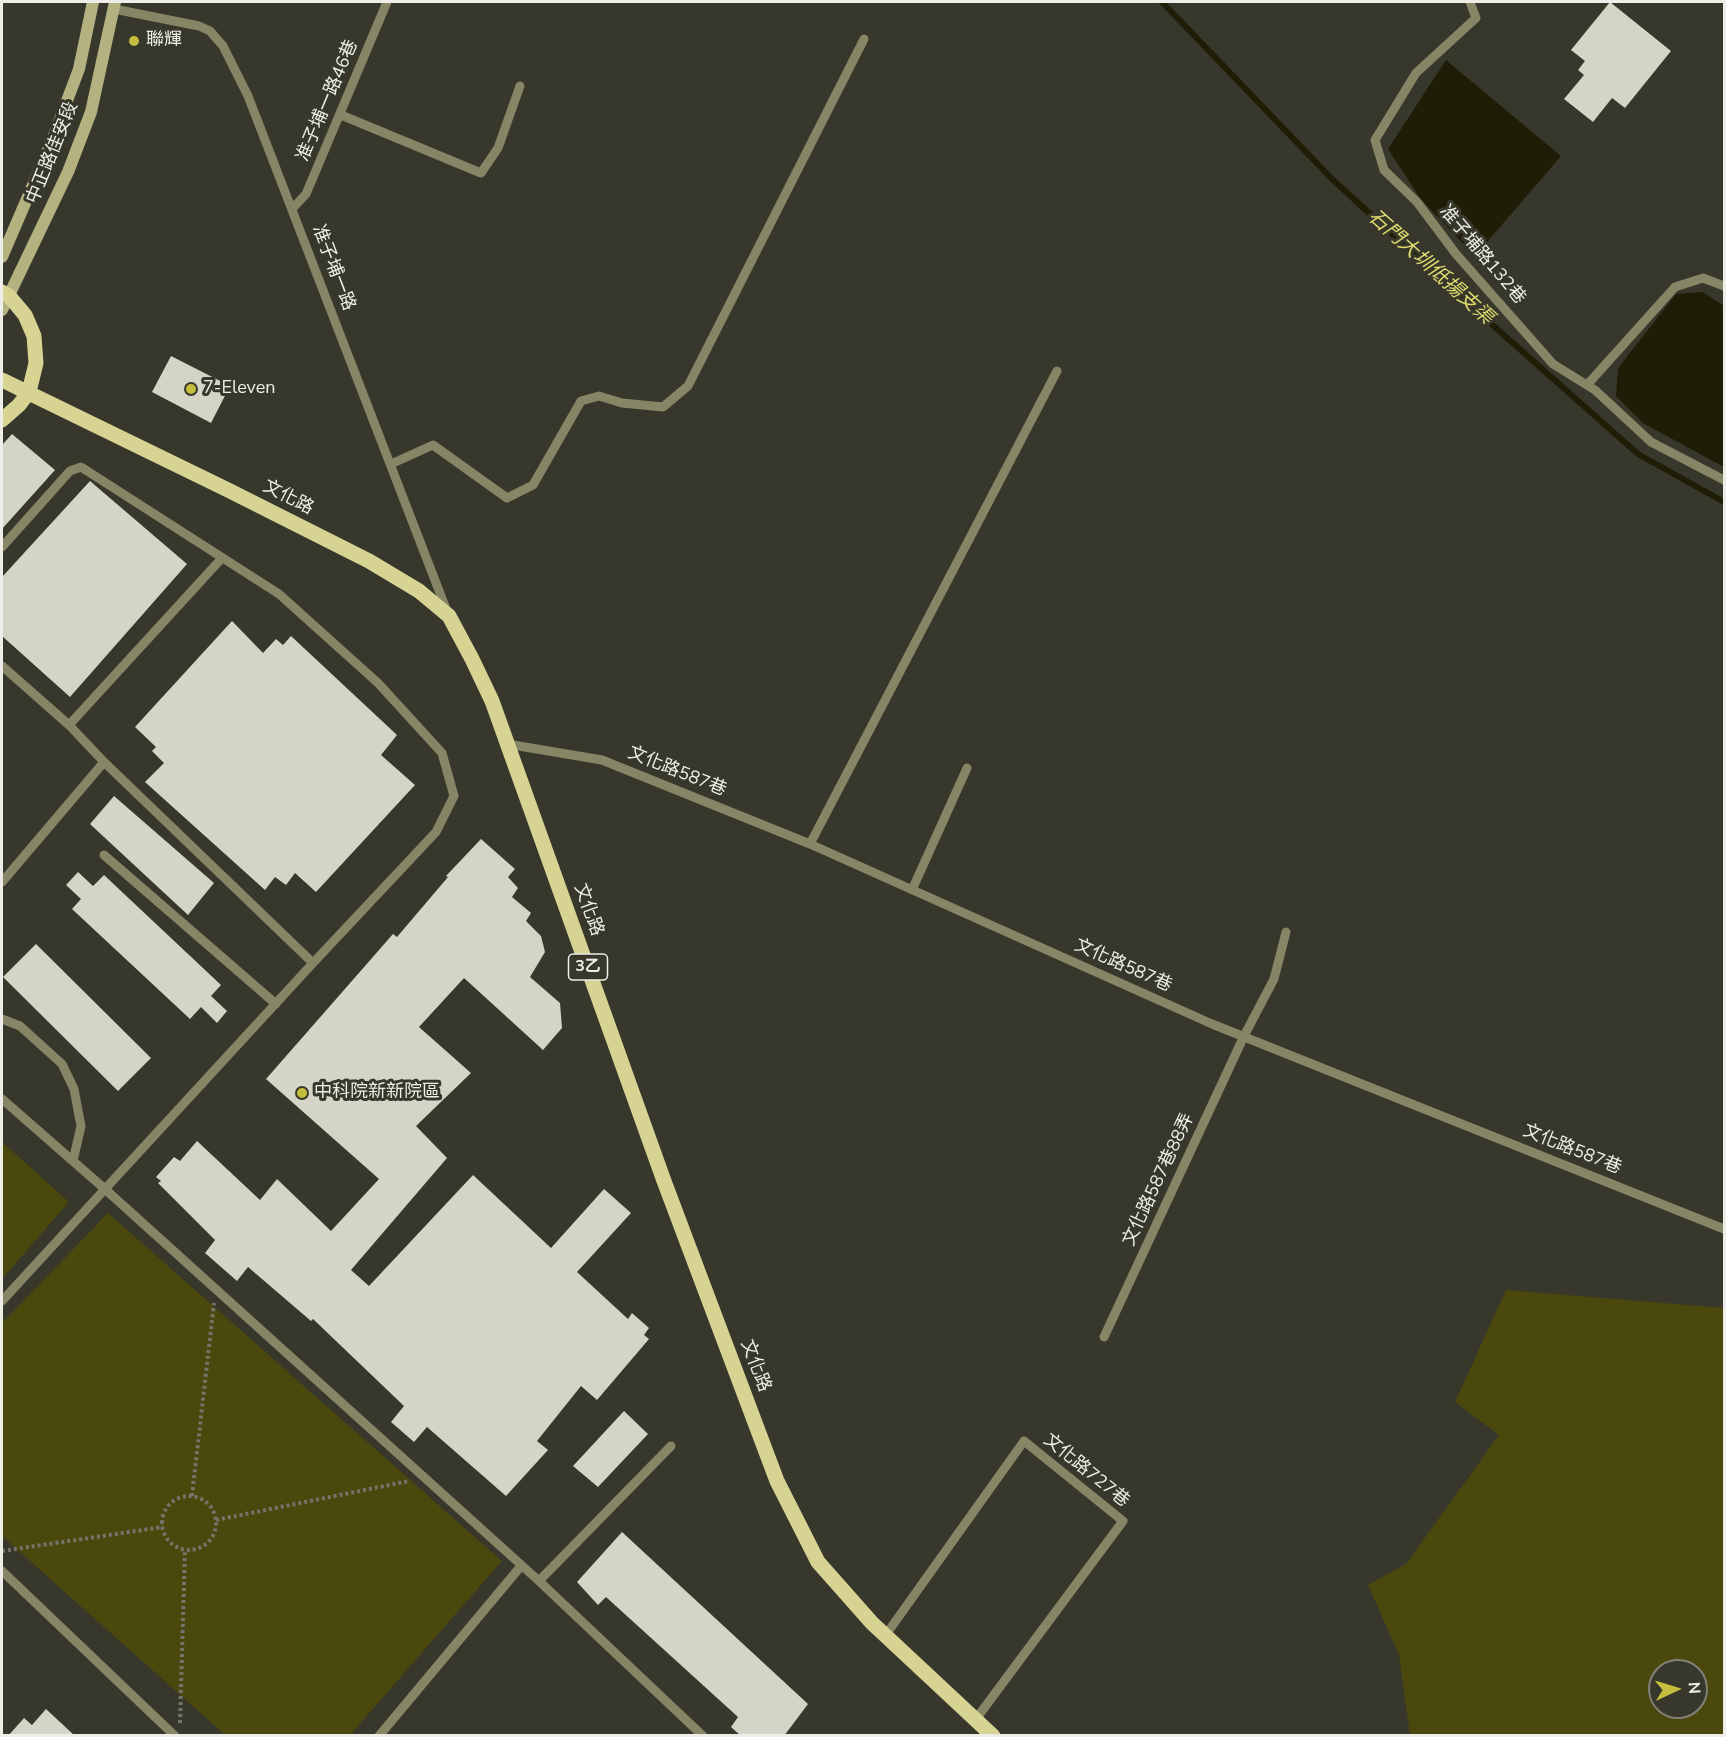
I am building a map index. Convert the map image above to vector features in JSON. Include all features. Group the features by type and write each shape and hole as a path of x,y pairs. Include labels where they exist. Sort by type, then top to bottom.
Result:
{"main road":[{"name":"中正路佳安段","path":"2,256 80,69 93,2"},
{"name":"中正路佳安段","path":"4,300 68,172 91,112 115,5"},
{"path":"2,420 19,405 28,392 36,363 34,336 25,315 4,300"},
{"name":"文化路","path":"2,380 369,561 419,591 449,616 487,690 668,1192 777,1481 818,1562 885,1636 993,1736"}],"lane":[{"name":"准子埔一路46巷","path":"292,209 306,194 341,116 387,2"},
{"name":"准子埔路132巷","path":"1470,2 1476,18 1416,73 1375,140 1384,170 1417,202 1456,254 1553,364 1595,390 1651,442 1725,480"},
{"name":"准子埔一路","path":"115,5 199,26 210,31 223,46 248,96 449,616"},
{"path":"391,464 433,445 507,498 533,485 580,401 599,396 622,403 663,407 688,386 864,39"},
{"path":"341,116 481,173 498,148 520,86"},
{"path":"1587,385 1675,287 1703,278 1725,286"},
{"path":"810,844 1057,370"},
{"path":"2,547 70,471 81,467 279,594 378,683 442,753 454,796 436,832 2,1302"},
{"path":"69,725 222,558"},
{"path":"2,666 69,725 104,762 313,963"},
{"name":"文化路587巷","path":"507,744 603,760 810,844 1244,1036 1725,1229"},
{"path":"2,882 104,762"},
{"path":"912,890 967,768"},
{"path":"104,855 276,1004"},
{"name":"文化路587巷88弄","path":"1104,1337 1244,1036 1274,979 1286,932"},
{"path":"2,1019 20,1026 62,1064 74,1089 81,1126 73,1161"},
{"path":"2,1099 539,1581 703,1736"},
{"name":"文化路727巷","path":"885,1636 1024,1441 1124,1521 976,1719"},
{"path":"539,1581 671,1446"},
{"path":"379,1736 521,1566"},
{"path":"2,1571 175,1736"}],"path":[{"path":"192,1496 215,1288"},
{"path":"216,1520 424,1477"},
{"path":"192,1496 201,1498 214,1511 216,1528 208,1543 185,1550 170,1541 165,1534 164,1515 167,1507 183,1497 192,1496"},
{"path":"2,1551 163,1527"},
{"path":"180,1724 185,1550"}],"shaded area":[{"path":"1446,60 1561,156 1475,256 1420,198 1388,149"},
{"path":"1703,292 1724,306 1724,467 1643,423 1616,396 1618,368 1676,294"},
{"path":"2,1142 69,1202 2,1279"},
{"path":"108,1213 502,1561 350,1735 225,1735 2,1536 2,1323"},
{"path":"1506,1290 1724,1308 1724,1735 1410,1735 1399,1655 1368,1585 1406,1564 1499,1435 1455,1402"}],"building":[{"path":"1610,2 1671,51 1625,108 1612,98 1593,122 1564,99 1584,75 1578,70 1585,61 1571,50"},
{"name":"7-Eleven","path":"171,356 230,386 211,423 152,392"},
{"path":"12,434 55,470 2,529 2,445"},
{"path":"90,481 187,564 70,697 2,636 2,577"},
{"path":"232,621 263,653 276,639 283,645 291,636 397,735 381,755 415,785 316,892 295,873 286,885 275,877 265,890 145,782 164,763 152,751 156,747 135,727"},
{"path":"114,796 214,883 188,915 90,824"},
{"path":"481,839 515,869 508,877 518,888 512,897 531,913 526,921 541,936 545,952 530,977 560,1003 562,1028 543,1050 464,978 419,1027 471,1073 416,1126 447,1158 351,1270 369,1286 473,1175 551,1248 604,1189 631,1213 577,1272 628,1319 632,1313 649,1328 644,1335 649,1339 597,1400 581,1386 537,1441 548,1450 506,1496 427,1427 414,1442 391,1422 404,1406 313,1319 311,1321 248,1267 237,1281 205,1253 215,1240 158,1183 161,1181 156,1177 174,1157 180,1161 197,1141 260,1200 277,1179 331,1231 379,1179 266,1079 393,934 397,937 448,877 446,876"},
{"path":"78,872 93,886 104,875 221,985 211,996 227,1011 217,1023 201,1007 190,1019 72,909 81,899 66,885"},
{"path":"36,944 151,1058 118,1091 3,977"},
{"path":"624,1411 648,1434 598,1487 573,1466"},
{"path":"622,1532 808,1704 784,1736 741,1736 731,1727 738,1717 606,1597 598,1605 577,1582"},
{"path":"46,1709 75,1736 8,1736 24,1718 32,1725"}],"waterway":[{"name":"石門大圳低揚支渠","path":"1162,2 1333,180 1461,297 1638,454 1724,502"}],"place":[{"name":"聯輝","path":"134,41"},
{"name":"7-Eleven","path":"191,389"},
{"name":"中科院新新院區","path":"302,1093"}]}
